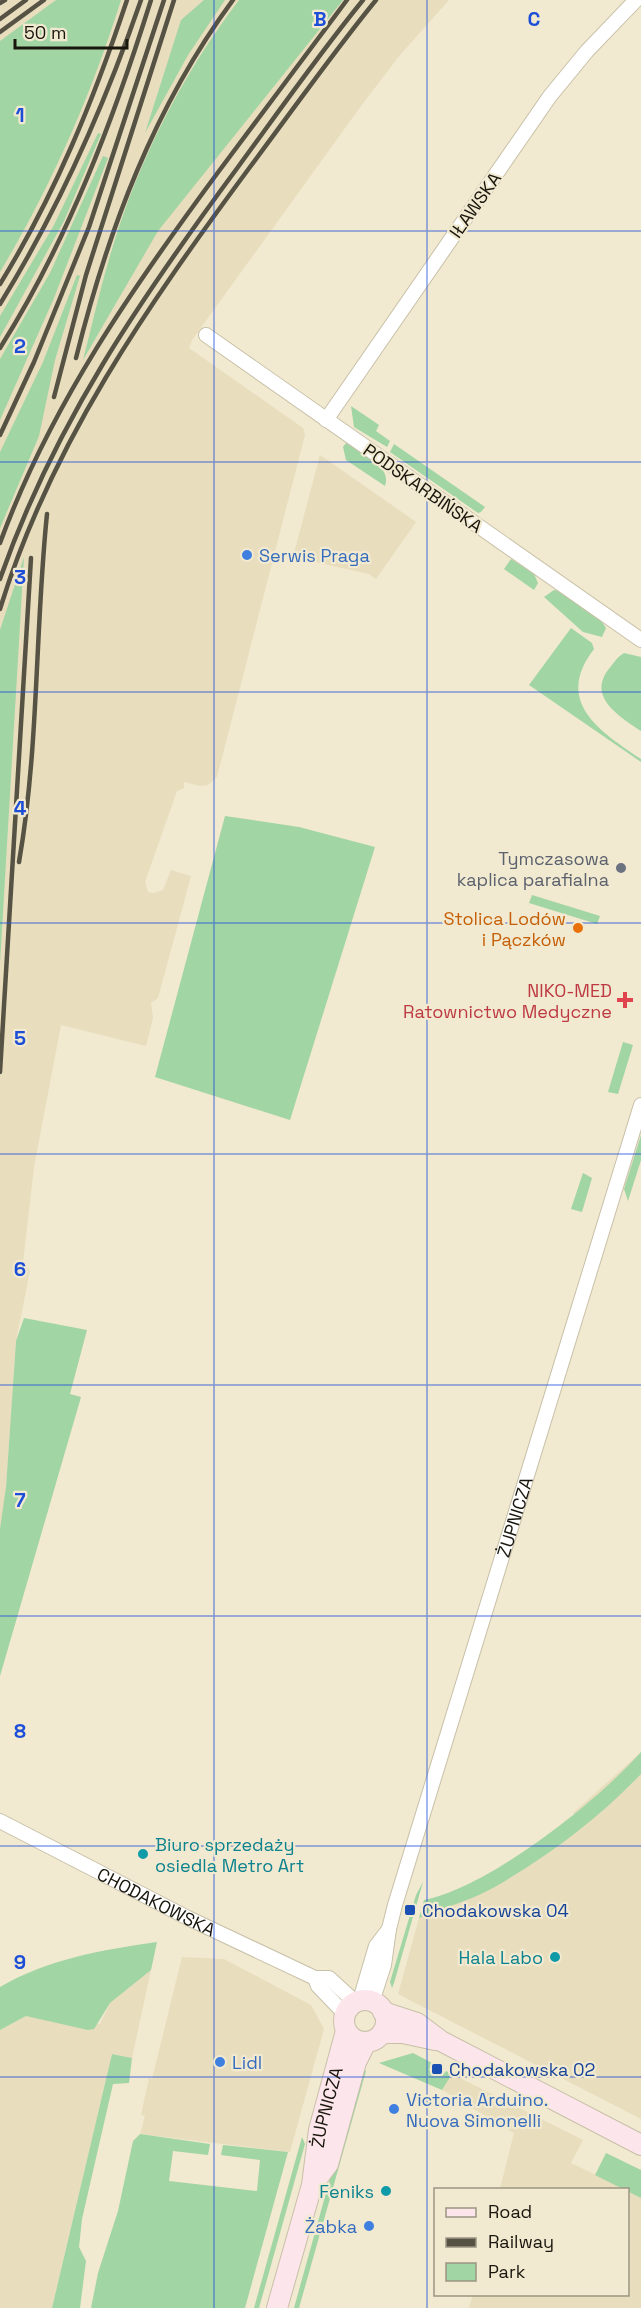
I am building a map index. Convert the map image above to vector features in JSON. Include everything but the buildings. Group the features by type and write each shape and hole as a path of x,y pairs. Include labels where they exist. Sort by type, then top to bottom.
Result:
{"street":[{"name":"IŁAWSKA","path":"326,420 550,96 576,64 636,0"},
{"name":"PODSKARBIŃSKA","path":"206,335 641,640"},
{"name":"ŻUPNICZA","path":"277,2308 312,2185 319,2130 360,2010 388,1949 389,1929 641,1106"},
{"name":"CHODAKOWSKA","path":"0,1821 188,1918 315,1978 329,1978 360,2010 417,2023 441,2041 641,2145"},
{"path":"360,2010 386,2022 374,2038 355,2040 360,2010"},
{"name":"CHODAKOWSKA","path":"374,2038 403,2033 441,2041"},
{"name":"ŻUPNICZA","path":"312,2185 327,2164 356,2062 374,2038"}],"shaded area":[{"path":"0,0 449,0 400,55 361,106 192,340 189,348 303,428 305,435 217,777 208,785 200,786 184,782 184,788 177,791 145,882 148,892 154,893 163,890 171,870 191,876 158,998 151,1003 153,1018 146,1046 61,1025 34,1167 23,1263 30,1271 16,1341 6,1487 0,1676"},
{"path":"320,455 416,522 376,579 369,574 293,557"},
{"path":"641,1752 641,2119 398,1994 419,1918 490,1889 582,1828 573,1813"},
{"path":"182,1957 224,1959 311,2005 324,2029 290,2152 140,2134 145,2116 141,2115 149,2078 152,2079"},
{"path":"151,1970 132,2058 112,2054 52,2308 0,2308 0,2030 26,2016 100,2024 110,2003"},
{"path":"452,2074 583,2140 571,2163 623,2188 500,2188 514,2133 442,2090"},
{"path":"629,2192 641,2198 641,2308 469,2308 473,2296 629,2296"}],"green space":[{"path":"56,0 121,0 97,71 68,140 19,240 0,272 0,41"},
{"path":"204,0 225,0 188,55 145,133 181,20"},
{"path":"239,0 343,0 158,231 83,360 113,246 136,181 165,117 182,87"},
{"path":"98,133 101,134 64,221 0,337 0,316 53,227"},
{"path":"103,156 108,158 54,298 0,420 0,359 50,273"},
{"path":"77,275 80,276 55,360 39,436 0,528 0,452 43,362"},
{"path":"351,406 379,425 376,431 390,441 387,447 354,427"},
{"path":"346,443 380,466 386,479 385,486 346,460 343,447"},
{"path":"394,444 485,507 478,513 390,452"},
{"path":"24,557 0,963 0,630"},
{"path":"511,559 534,574 538,583 534,590 504,569"},
{"path":"554,590 560,591 600,619 606,628 602,637 583,632 544,597"},
{"path":"571,628 592,643 594,649 583,668 578,685 580,700 587,714 611,738 641,759 641,762 529,685"},
{"path":"624,653 641,657 641,731 610,706 602,690 603,680 608,670"},
{"path":"225,816 299,827 375,847 290,1120 155,1077"},
{"path":"532,895 600,916 597,924 529,903"},
{"path":"623,1042 633,1045 618,1094 608,1092"},
{"path":"641,1135 641,1160 628,1201 624,1189"},
{"path":"583,1173 592,1178 582,1212 571,1209"},
{"path":"24,1318 87,1330 70,1394 81,1397 0,1676 0,1529 6,1487 16,1341"},
{"path":"641,1752 641,1774 607,1807 570,1837 491,1889 419,1918 424,1900 450,1892 510,1861 598,1794"},
{"path":"423,1882 392,1988 390,1982 416,1895"},
{"path":"157,1942 151,1970 110,2003 94,2029 88,2030 26,2016 0,2030 0,1987 37,1969 76,1957"},
{"path":"413,2053 432,2063 429,2070 442,2076 446,2071 452,2074 442,2090 379,2063"},
{"path":"112,2054 132,2058 129,2083 113,2084 82,2219 79,2247 86,2261 80,2308 52,2308"},
{"path":"361,2067 366,2071 299,2308 294,2308"},
{"path":"140,2134 210,2144 208,2155 173,2151 169,2181 257,2191 260,2160 221,2155 223,2145 288,2152 245,2308 91,2308 98,2273 118,2211 133,2141"},
{"path":"302,2137 305,2144 259,2308 254,2308"},
{"path":"606,2153 641,2170 641,2198 629,2192 629,2188 621,2188 595,2175"}],"railway":[{"path":"0,3 5,0"},
{"path":"0,19 26,0"},
{"path":"0,32 44,0"},
{"path":"0,284 38,216 72,146 127,0"},
{"path":"0,304 42,231 79,156 112,79 141,0"},
{"path":"0,348 47,265 87,179 121,90 151,0"},
{"path":"0,435 34,362 89,227 164,0"},
{"path":"54,397 86,275 174,0"},
{"path":"76,358 103,263 137,171 180,83 233,0"},
{"path":"0,543 43,443 96,349 187,215 347,0"},
{"path":"0,579 46,468 73,415 134,314 202,216 363,0"},
{"path":"0,609 21,548 46,489 106,378 175,271 212,219 376,0"},
{"path":"19,862 30,776 47,514"},
{"path":"0,1072 31,558"}],"place":[{"name":"Serwis Praga","path":"247,555"},
{"name":"Tymczasowa kaplica parafialna","path":"621,868"},
{"name":"Stolica Lodów i Pączków","path":"578,928"},
{"name":"NIKO-MED Ratownictwo Medyczne","path":"625,1000"},
{"name":"Biuro sprzedaży osiedla Metro Art","path":"143,1854"},
{"name":"Chodakowska 04","path":"410,1910"},
{"name":"Hala Labo","path":"555,1957"},
{"name":"Lidl","path":"220,2062"},
{"name":"Chodakowska 02","path":"437,2069"},
{"name":"Victoria Arduino. Nuova Simonelli","path":"394,2109"},
{"name":"Feniks","path":"386,2191"},
{"name":"Żabka","path":"369,2226"}]}
